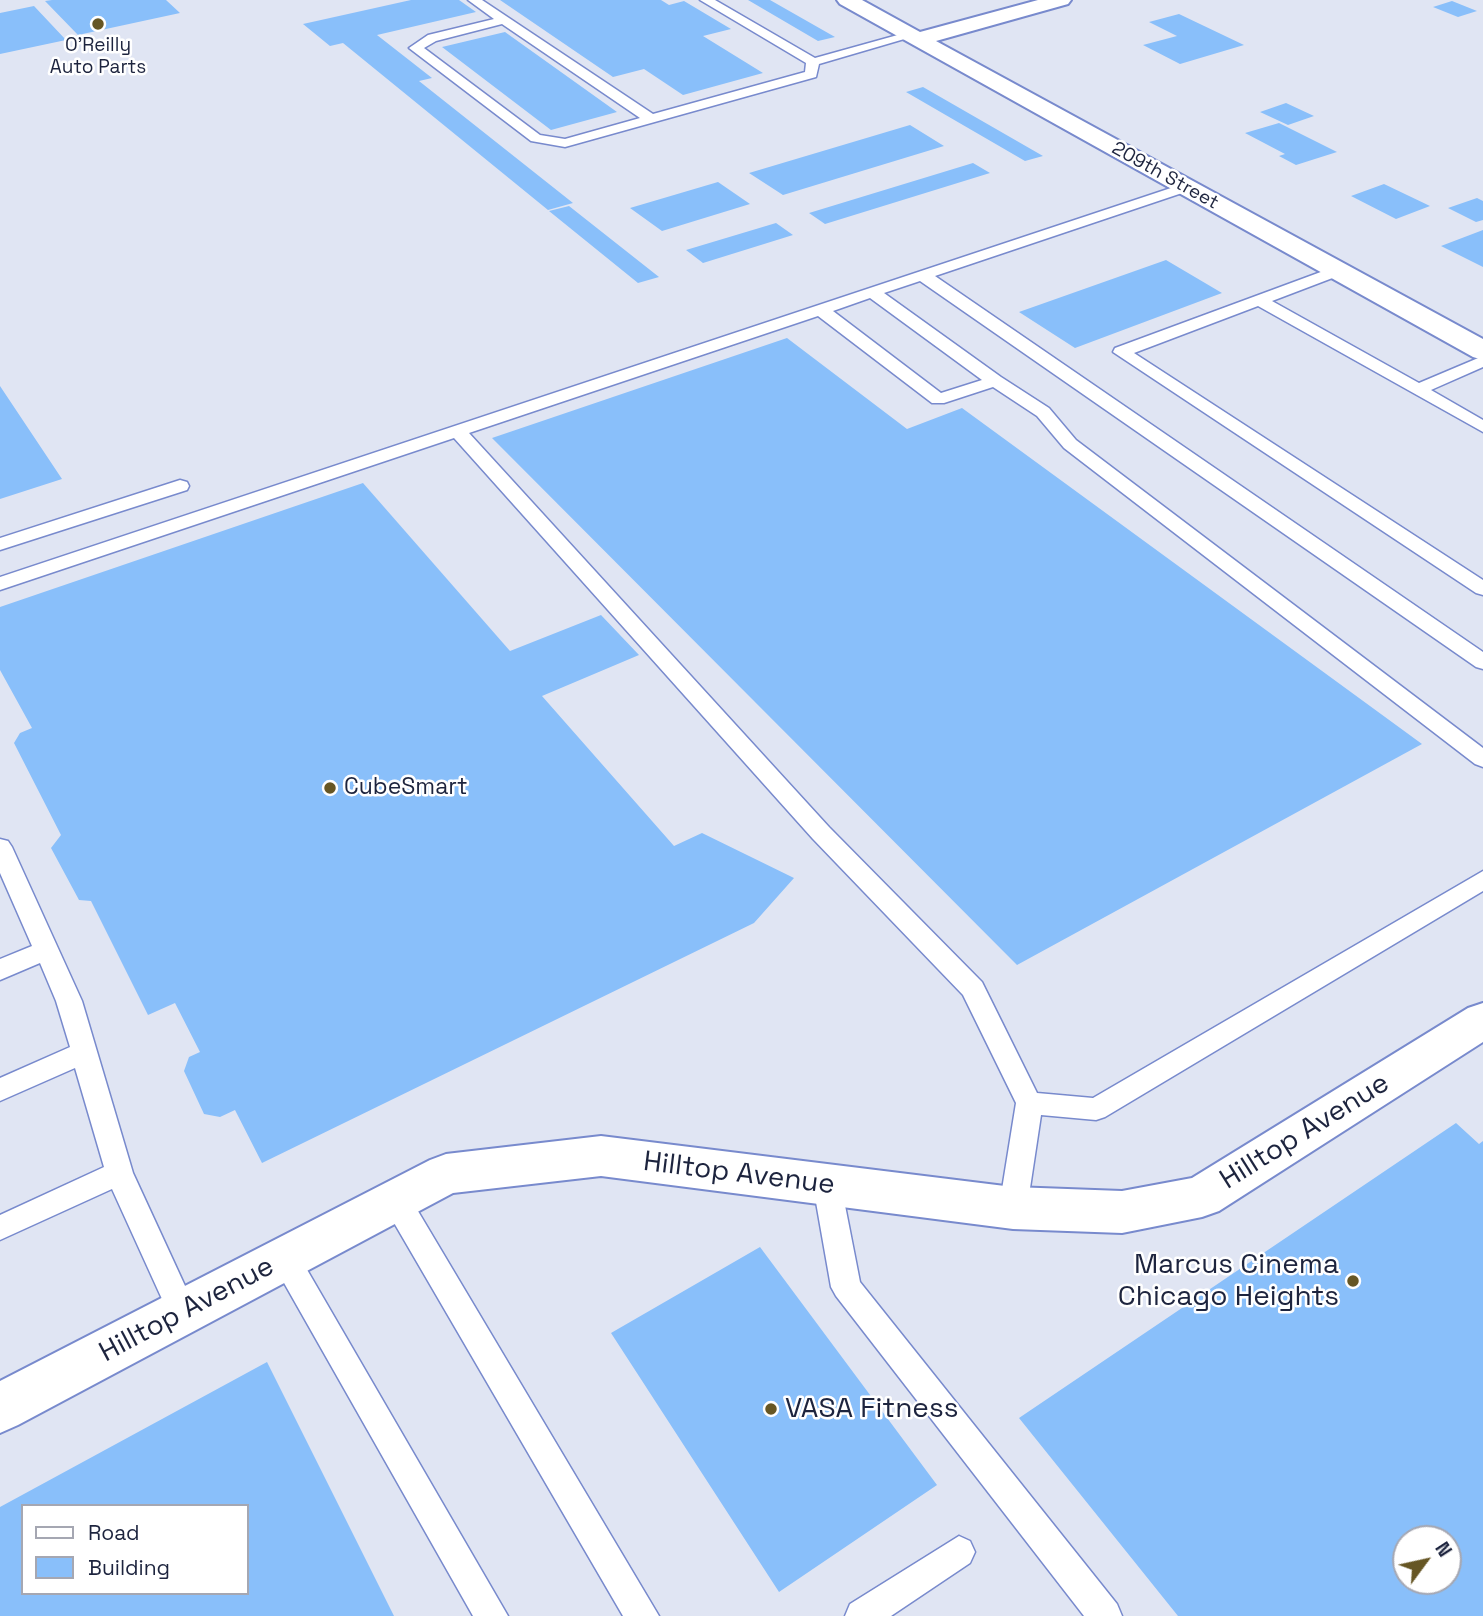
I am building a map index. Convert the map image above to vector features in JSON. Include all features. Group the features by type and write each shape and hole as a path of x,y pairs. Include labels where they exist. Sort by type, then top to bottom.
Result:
{"street":[{"name":"209th Street","path":"847,0 1483,351"},
{"path":"915,37 1061,0"},
{"name":"Hilltop Avenue","path":"0,1408 446,1174 601,1156 1013,1208 1122,1212 1202,1197 1483,1020"}],"lane":[{"path":"474,0 650,118"},
{"path":"706,0 813,62 915,37"},
{"path":"504,20 432,38 415,48 536,138 565,143 811,74 813,62"},
{"path":"0,584 1186,187"},
{"path":"1337,271 1121,352 1483,589"},
{"path":"922,275 1483,662"},
{"path":"872,292 995,381 1043,412 1077,450 1483,759"},
{"path":"1259,300 1483,427"},
{"path":"820,309 938,399 995,381"},
{"path":"1418,390 1483,361"},
{"path":"457,431 821,833 973,989 1029,1103 1013,1208"},
{"path":"0,544 180,486"},
{"path":"1,852 69,1001 119,1173 182,1312"},
{"path":"1029,1103 1096,1109 1483,880"},
{"path":"0,970 46,950"},
{"path":"0,1090 83,1053"},
{"path":"0,1228 119,1173"},
{"path":"827,1185 846,1287 1105,1616"},
{"path":"396,1200 642,1616"},
{"path":"285,1258 491,1616"},
{"path":"862,1616 959,1552"}],"building":[{"name":"O'Reilly Auto Parts","path":"166,0 180,13 78,35 45,1"},
{"path":"411,0 459,0 476,12 377,35 432,78 419,81 573,203 548,210 343,43 330,46 303,24"},
{"path":"500,0 661,0 669,5 684,1 731,29 703,36 763,73 683,95 644,69 613,77"},
{"path":"748,0 770,0 835,37 818,41"},
{"path":"1452,1 1477,11 1458,17 1433,7"},
{"path":"34,6 66,40 0,54 0,13"},
{"path":"1179,14 1244,45 1180,64 1143,45 1177,36 1149,22"},
{"path":"505,32 617,112 551,130 442,47"},
{"path":"923,87 1043,156 1025,161 906,92"},
{"path":"1286,103 1314,116 1288,125 1260,112"},
{"path":"1279,123 1337,152 1296,165 1279,156 1285,154 1245,133"},
{"path":"910,125 944,146 783,195 749,173"},
{"path":"973,163 990,173 825,224 809,213"},
{"path":"718,182 750,204 662,231 630,208"},
{"path":"1384,184 1430,206 1396,219 1351,196"},
{"path":"1477,198 1483,201 1483,220 1476,222 1448,208"},
{"path":"569,206 659,277 638,283 549,211"},
{"path":"776,223 793,235 703,263 686,250"},
{"path":"1483,230 1483,267 1441,246"},
{"path":"1166,260 1222,293 1075,348 1019,312"},
{"path":"787,338 907,429 962,408 1422,744 1017,965 492,438"},
{"path":"0,386 62,479 0,499"},
{"name":"CubeSmart","path":"363,483 510,651 601,615 639,655 542,696 674,846 702,833 794,878 754,923 262,1163 235,1110 220,1117 204,1114 184,1071 189,1057 200,1052 175,1003 148,1015 91,901 79,900 51,848 61,835 14,743 20,733 32,728 0,670 0,607"},
{"name":"Marcus Cinema Chicago Heights","path":"1456,1123 1479,1144 1483,1141 1483,1616 1178,1616 1019,1418"},
{"name":"VASA Fitness","path":"760,1247 937,1485 779,1592 611,1333"},
{"path":"267,1362 394,1616 0,1616 0,1507"}],"place":[{"name":"O'Reilly Auto Parts","path":"98,24"},
{"name":"CubeSmart","path":"330,788"},
{"name":"Marcus Cinema Chicago Heights","path":"1353,1281"},
{"name":"VASA Fitness","path":"771,1409"}]}
